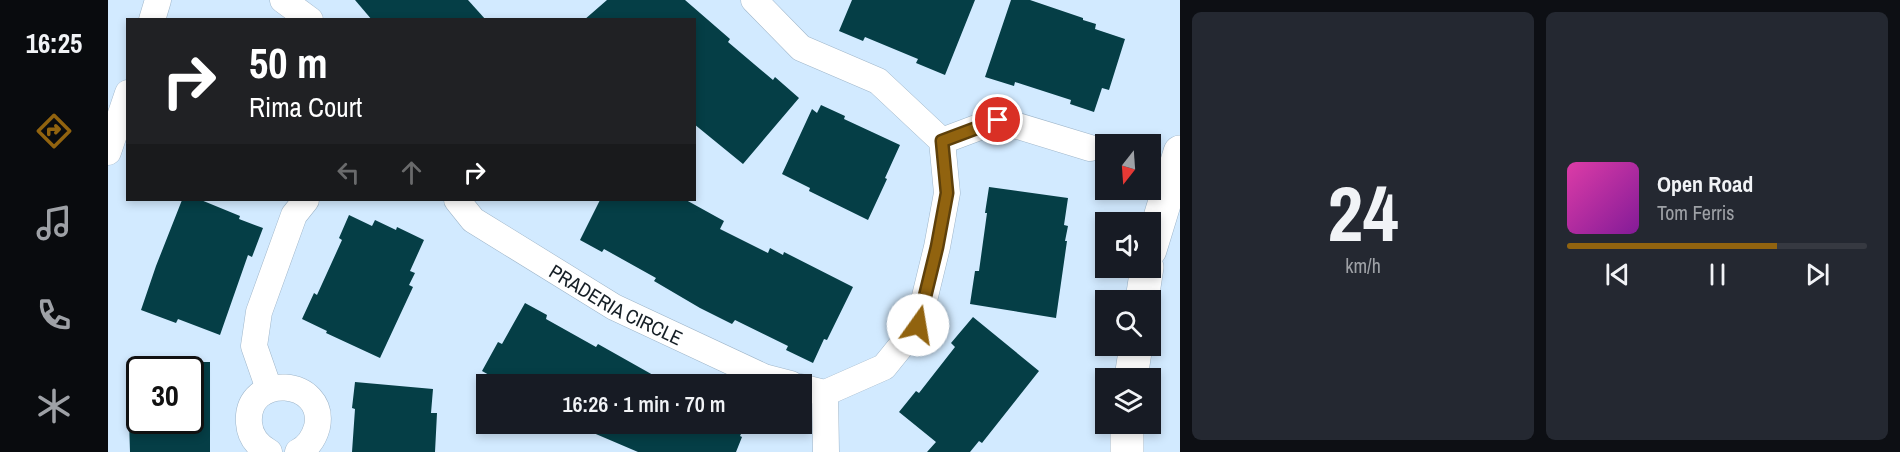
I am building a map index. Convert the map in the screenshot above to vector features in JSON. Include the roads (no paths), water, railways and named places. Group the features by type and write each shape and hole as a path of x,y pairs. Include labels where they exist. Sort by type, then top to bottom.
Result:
{"main road":[{"path":"1161,214 1180,152"},
{"path":"1127,434 1127,452"}],"street":[{"path":"153,18 158,0"},
{"path":"283,0 307,18"},
{"path":"754,0 801,48 878,81 942,141 947,193 937,247 918,325 884,367 825,393 812,390"},
{"path":"108,152 126,99"},
{"path":"942,141 998,120 1090,148"},
{"path":"269,389 254,346 259,312 294,215 305,201"},
{"name":"PRADERIA CIRCLE","path":"458,201 473,220 614,307 758,374"},
{"path":"269,452 251,435 249,414 260,395 269,389 281,386 292,387 303,392 311,400 316,411 318,422 315,434 309,444 298,452"},
{"path":"825,393 826,452"}]}
